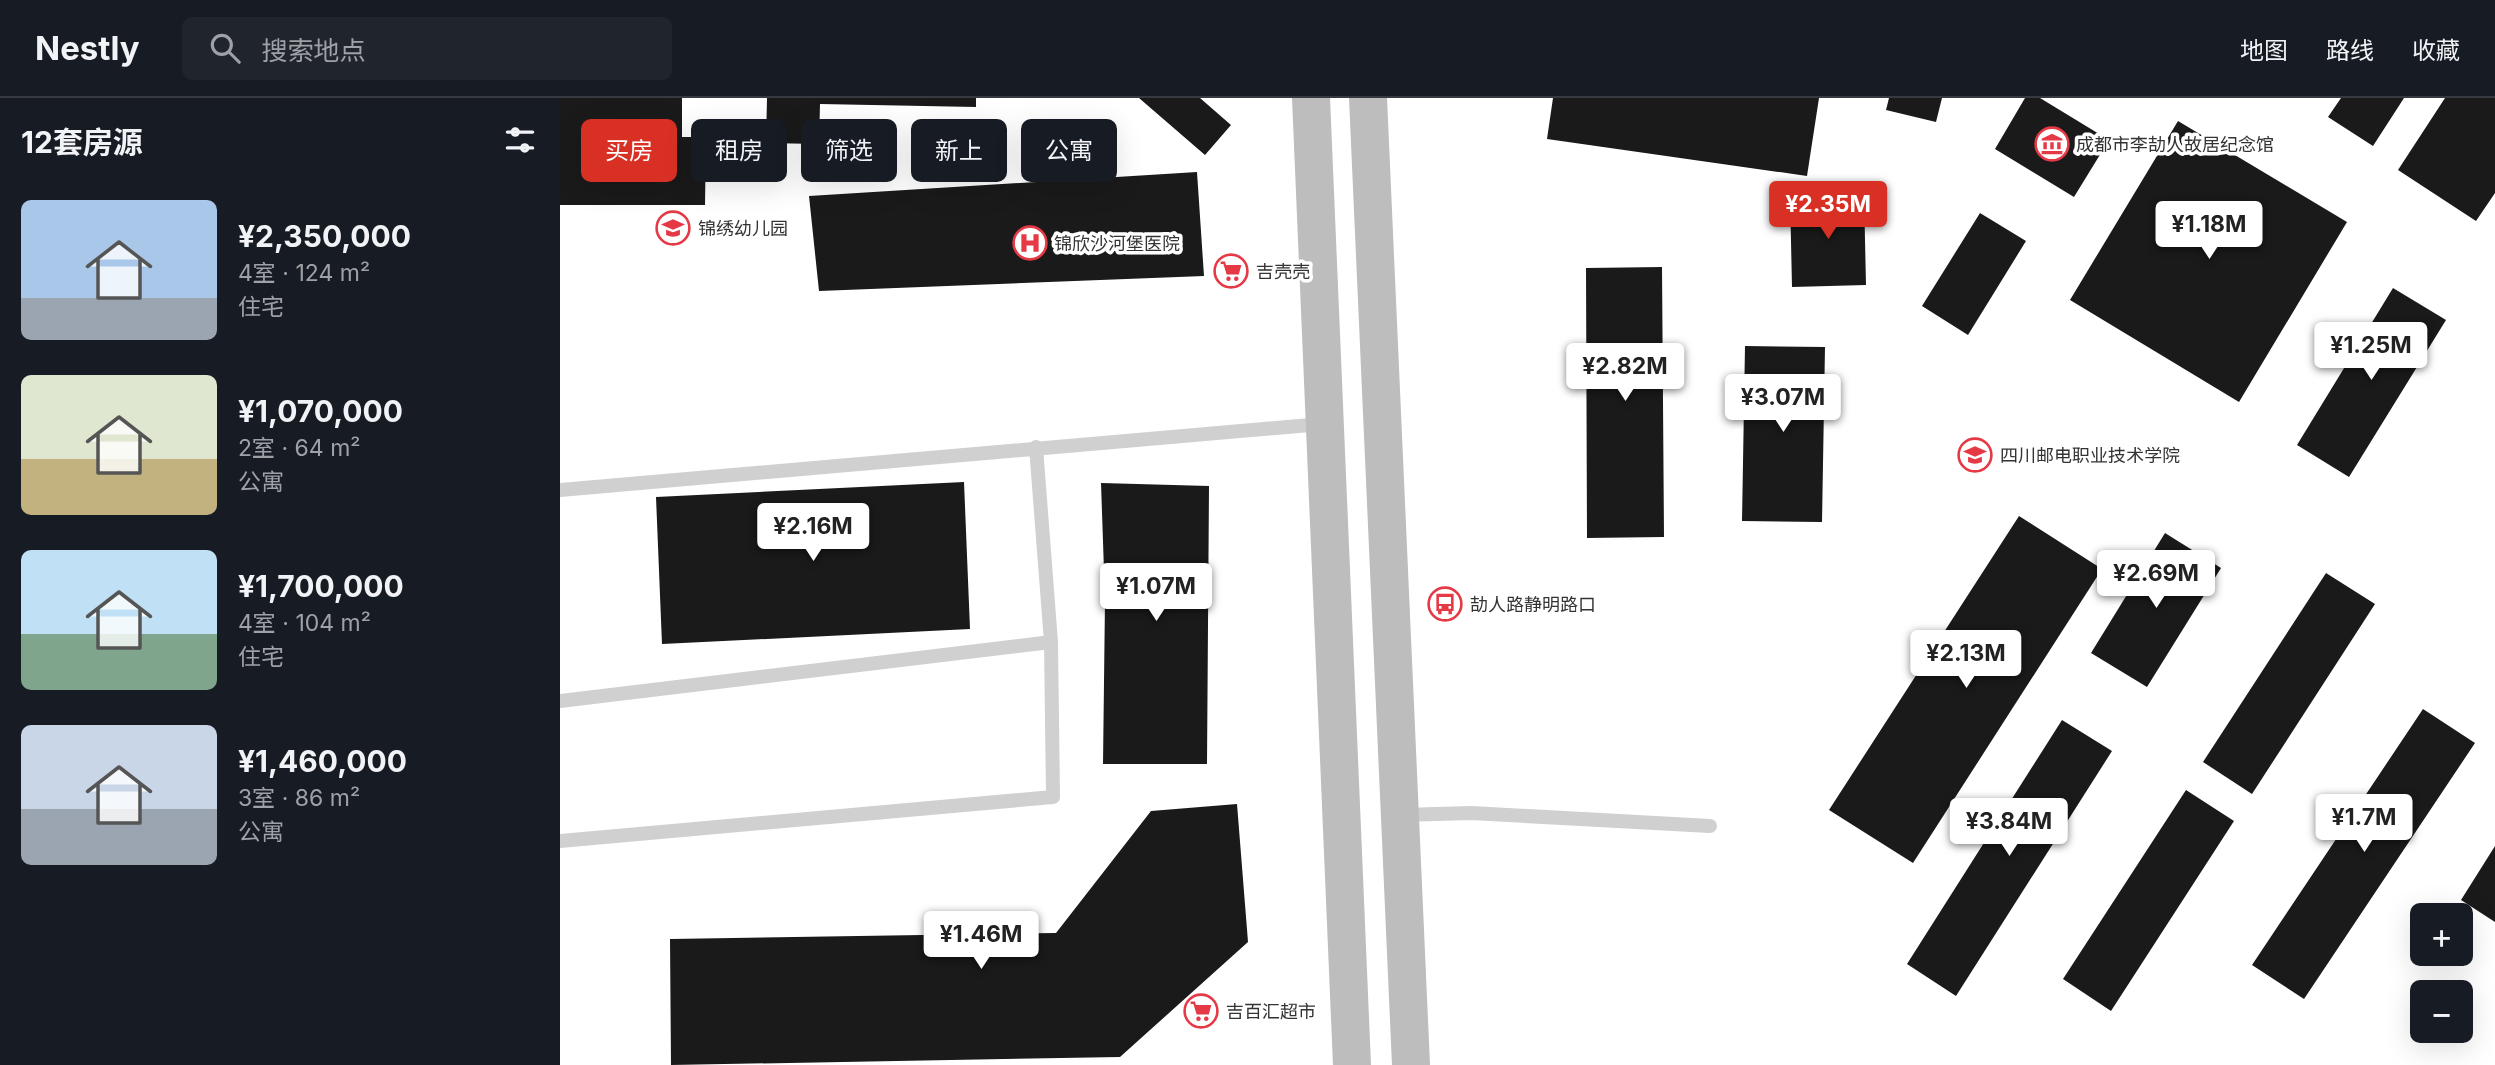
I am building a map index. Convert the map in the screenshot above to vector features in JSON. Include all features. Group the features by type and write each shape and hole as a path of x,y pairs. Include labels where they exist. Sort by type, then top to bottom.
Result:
{"street":[{"path":"1311,98 1352,1065"},
{"path":"1368,98 1411,1065"}],"lane":[{"path":"560,490 1325,424"},
{"path":"560,841 1053,797 1051,642 1036,447"},
{"path":"560,701 1051,642"},
{"path":"1399,816 1471,813 1710,826"}],"building":[{"path":"560,98 682,98 682,137 691,137 691,182 705,182 705,205 560,205"},
{"path":"767,98 976,98 976,107 820,104 820,119 801,119 801,144 787,143 787,119 767,119"},
{"path":"1139,98 1200,98 1231,125 1205,155"},
{"path":"1553,98 1819,98 1807,176 1547,139"},
{"path":"1889,98 1942,98 1936,122 1886,110"},
{"name":"成都市李劼人故居纪念馆","path":"2025,98 2040,98 2109,140 2074,197 1995,149"},
{"path":"2341,98 2404,98 2373,146 2328,117"},
{"path":"2445,98 2495,98 2495,193 2476,221 2398,170"},
{"path":"2178,121 2347,222 2239,402 2070,300"},
{"path":"1197,172 1204,276 819,291 809,196 1035,182 1117,182 1117,177"},
{"path":"1864,194 1866,285 1792,287 1790,196"},
{"path":"1980,213 2026,241 1968,335 1922,306"},
{"path":"1662,267 1664,537 1587,538 1586,268"},
{"path":"2393,288 2446,320 2349,477 2297,445"},
{"path":"1745,346 1825,347 1822,522 1742,521"},
{"path":"964,482 970,629 662,644 656,497"},
{"path":"1101,483 1209,486 1207,764 1103,764 1105,600"},
{"path":"2019,516 2102,569 1913,863 1829,810"},
{"path":"2165,533 2221,568 2147,687 2091,653"},
{"path":"2326,573 2375,604 2252,794 2203,762"},
{"path":"2423,709 2475,743 2304,999 2252,965"},
{"path":"2062,720 2112,751 1956,996 1907,964"},
{"path":"2186,790 2234,821 2111,1011 2063,979"},
{"path":"1237,804 1248,942 1120,1057 671,1065 670,939 1056,933 1151,811"},
{"path":"2495,846 2495,922 2473,908 2473,903 2461,900"}],"place":[{"name":"成都市李劼人故居纪念馆","path":"2052,144"},
{"name":"锦绣幼儿园","path":"673,228"},
{"name":"锦欣沙河堡医院","path":"1030,243"},
{"name":"吉壳壳","path":"1231,271"},
{"name":"四川邮电职业技术学院","path":"1975,455"},
{"name":"劼人路静明路口","path":"1445,604"},
{"name":"吉百汇超市","path":"1201,1011"}]}
